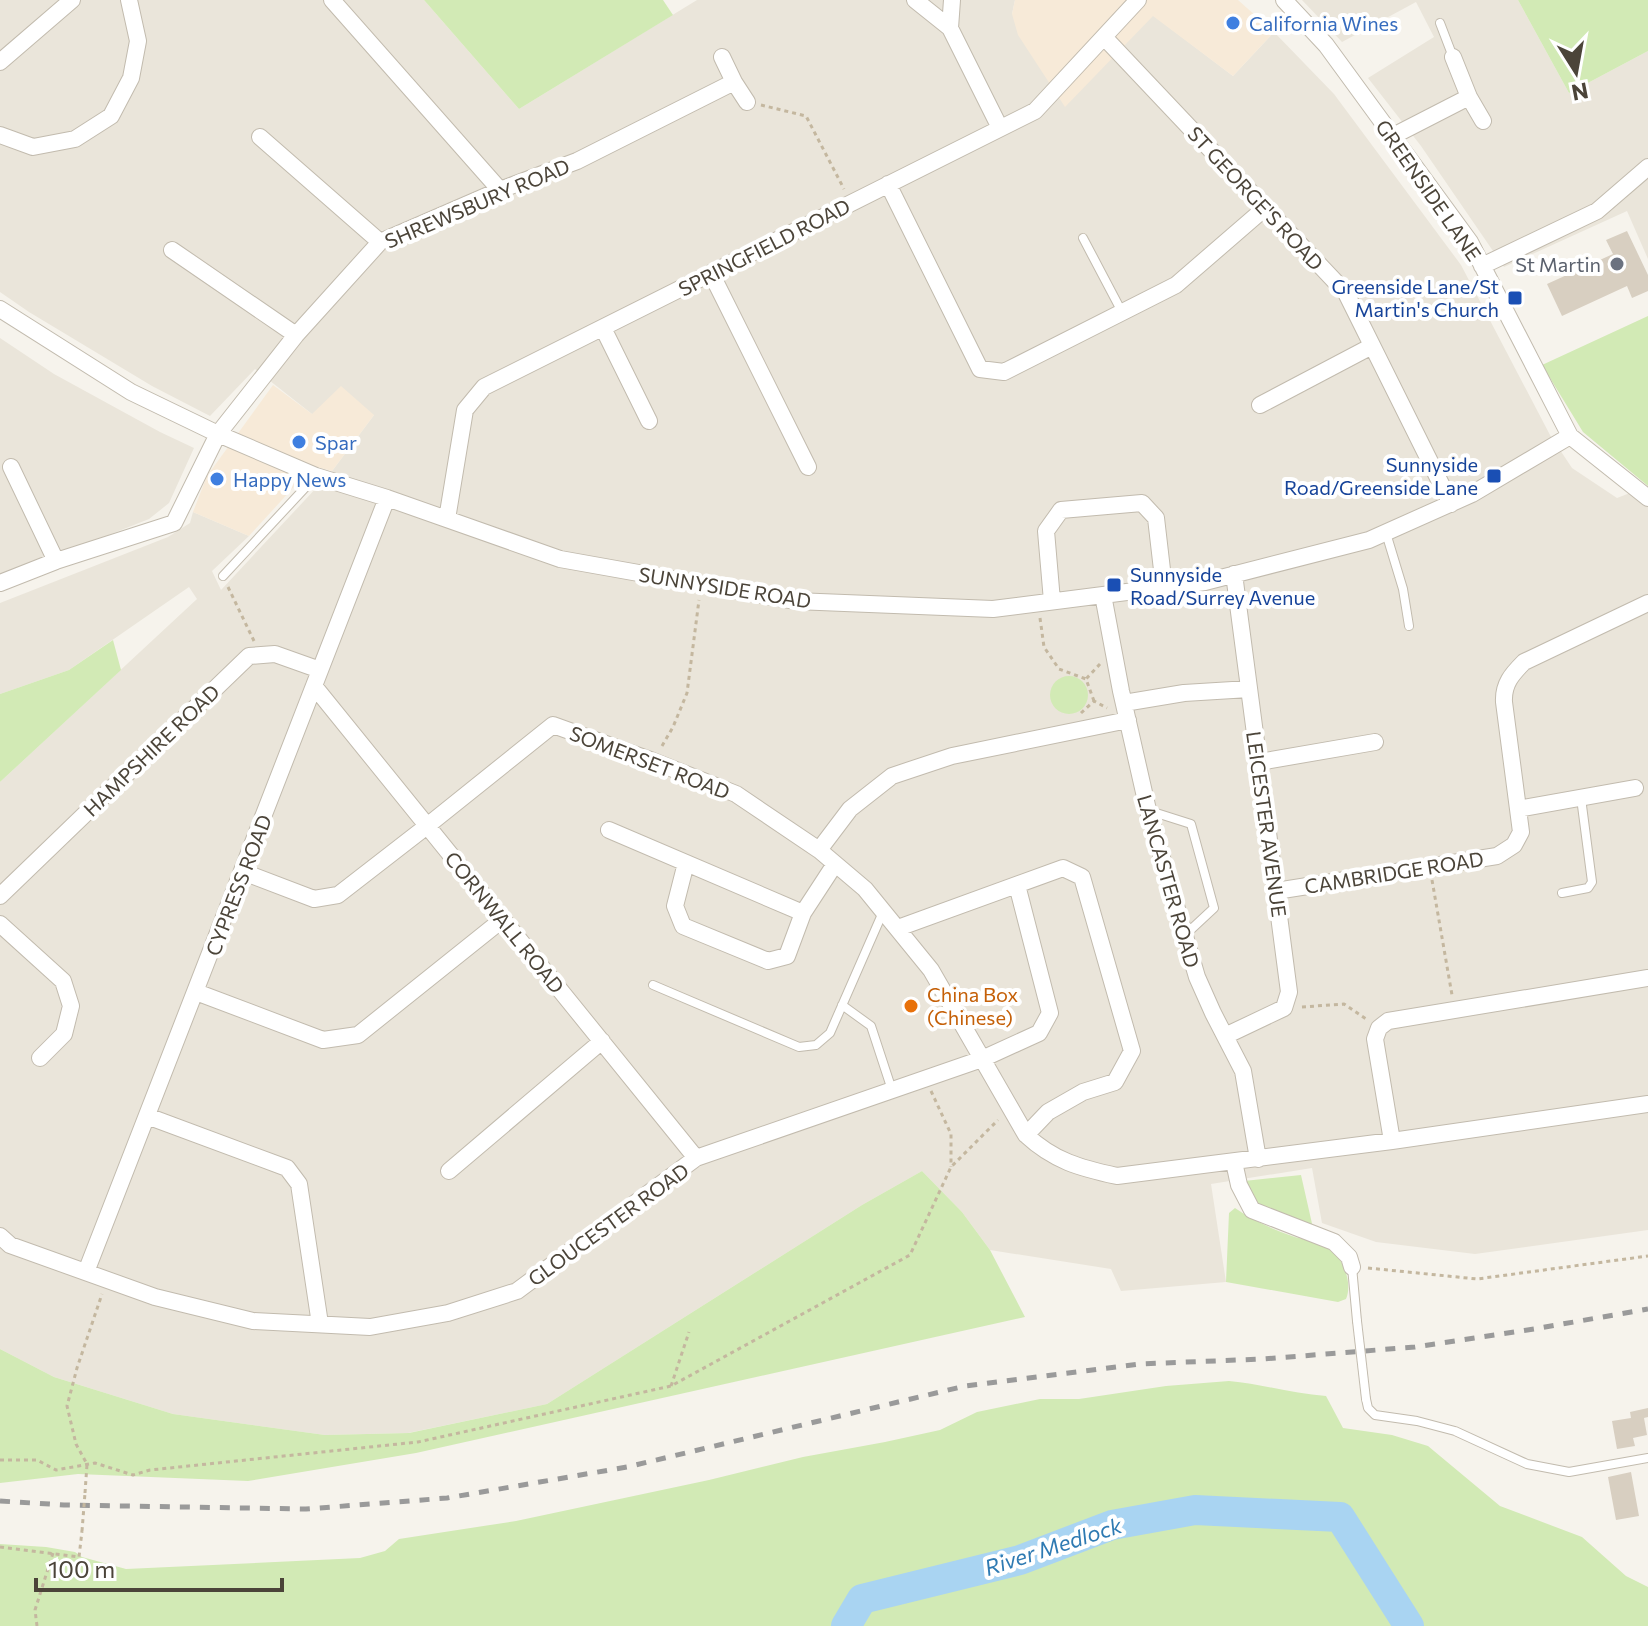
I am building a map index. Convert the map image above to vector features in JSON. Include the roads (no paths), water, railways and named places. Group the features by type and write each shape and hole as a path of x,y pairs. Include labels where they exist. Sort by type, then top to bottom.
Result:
{"street":[{"path":"0,62 72,0"},
{"path":"0,135 33,147 75,139 111,116 131,78 138,41 129,0"},
{"path":"332,0 500,190"},
{"path":"915,0 950,28 1000,128"},
{"path":"950,28 952,0"},
{"name":"SPRINGFIELD ROAD","path":"447,519 465,410 484,387 1035,111 1138,0"},
{"name":"GREENSIDE LANE","path":"1289,1 1326,45 1470,242 1570,436 1648,498"},
{"name":"ST GEORGE'S ROAD","path":"1104,37 1346,293 1451,504"},
{"path":"722,57 747,102"},
{"path":"1453,57 1469,97 1483,121"},
{"name":"SHREWSBURY ROAD","path":"0,583 56,561 174,523 218,434 296,335 380,242 500,190 577,161 734,82"},
{"path":"1393,136 1469,97"},
{"path":"260,137 380,242"},
{"path":"1482,266 1597,211 1648,167"},
{"path":"888,184 980,369 1004,372 1176,285 1265,208"},
{"path":"172,250 296,335"},
{"path":"711,273 808,467"},
{"name":"SUNNYSIDE ROAD","path":"0,309 131,392 316,476 560,559 795,601 993,609 1205,582 1369,540 1472,494 1570,436"},
{"path":"603,328 649,421"},
{"path":"1260,405 1372,346"},
{"path":"11,467 56,561"},
{"name":"CYPRESS ROAD","path":"86,1272 387,498"},
{"path":"1045,602 1046,531 1061,510 1142,503 1156,518 1164,587"},
{"name":"LEICESTER AVENUE","path":"1225,1036 1284,1008 1289,992 1234,574"},
{"name":"LANCASTER ROAD","path":"1103,595 1148,810 1197,977 1243,1071 1258,1159"},
{"name":"CAMBRIDGE ROAD","path":"1276,891 1497,856 1514,845 1521,832 1504,702 1506,685 1524,662 1648,603"},
{"name":"HAMPSHIRE ROAD","path":"0,896 249,656 275,654 317,678"},
{"name":"CORNWALL ROAD","path":"317,678 427,826 696,1158"},
{"path":"819,850 850,809 892,776 952,756 1184,693 1249,689"},
{"name":"SOMERSET ROAD","path":"243,872 314,899 338,895 553,725 736,794 819,850 865,889 931,970 1026,1135 1042,1150 1084,1169 1117,1176 1648,1104"},
{"path":"1259,762 1375,742"},
{"path":"1518,809 1635,788"},
{"path":"609,830 803,913"},
{"path":"686,863 675,906 683,926 768,961 787,956 803,913 835,864"},
{"path":"898,928 1063,868 1082,877 1132,1051 1115,1082 1083,1092 1048,1112 1026,1135"},
{"name":"GLOUCESTER ROAD","path":"86,1272 155,1297 253,1321 370,1327 448,1313 517,1291 696,1158 982,1059 1039,1033 1050,1013 1017,885"},
{"path":"196,992 323,1040 358,1035 503,919"},
{"path":"0,924 63,981 71,1006 64,1034 40,1058"},
{"path":"1392,1141 1375,1039 1379,1028 1388,1021 1648,978"},
{"path":"449,1171 602,1041"},
{"path":"147,1116 287,1168 299,1184 320,1324"},
{"path":"1234,1162 1239,1185 1252,1210 1334,1242 1349,1257 1352,1267"},
{"path":"0,1236 10,1245 86,1272"}],"lane":[{"path":"1440,23 1453,57"},
{"path":"1083,238 1122,312"},
{"path":"223,576 316,476"},
{"path":"1386,532 1403,589 1409,626"},
{"path":"1562,893 1588,888 1592,882 1581,797"},
{"path":"1148,810 1191,824 1214,908 1184,936"},
{"path":"653,985 799,1047 816,1045 830,1033 883,912"},
{"path":"842,1005 871,1026 892,1090"},
{"path":"1352,1267 1366,1399 1368,1408 1375,1415 1455,1431 1527,1464 1569,1472 1648,1458"}],"waterway":[{"name":"River Medlock","path":"846,1626 862,1599 1020,1560 1112,1525 1195,1510 1340,1517 1409,1626"}],"railway":[{"path":"0,1501 306,1509 447,1498 627,1467 965,1386 1139,1364 1263,1359 1415,1347 1648,1309"}],"place":[{"name":"California Wines","path":"1233,23"},
{"name":"St Martin","path":"1617,264"},
{"name":"Greenside Lane/St Martin's Church","path":"1515,298"},
{"name":"Spar","path":"299,442"},
{"name":"Sunnyside Road/Greenside Lane","path":"1494,476"},
{"name":"Happy News","path":"217,479"},
{"name":"Sunnyside Road/Surrey Avenue","path":"1114,585"},
{"name":"China Box (Chinese)","path":"911,1006"}]}
